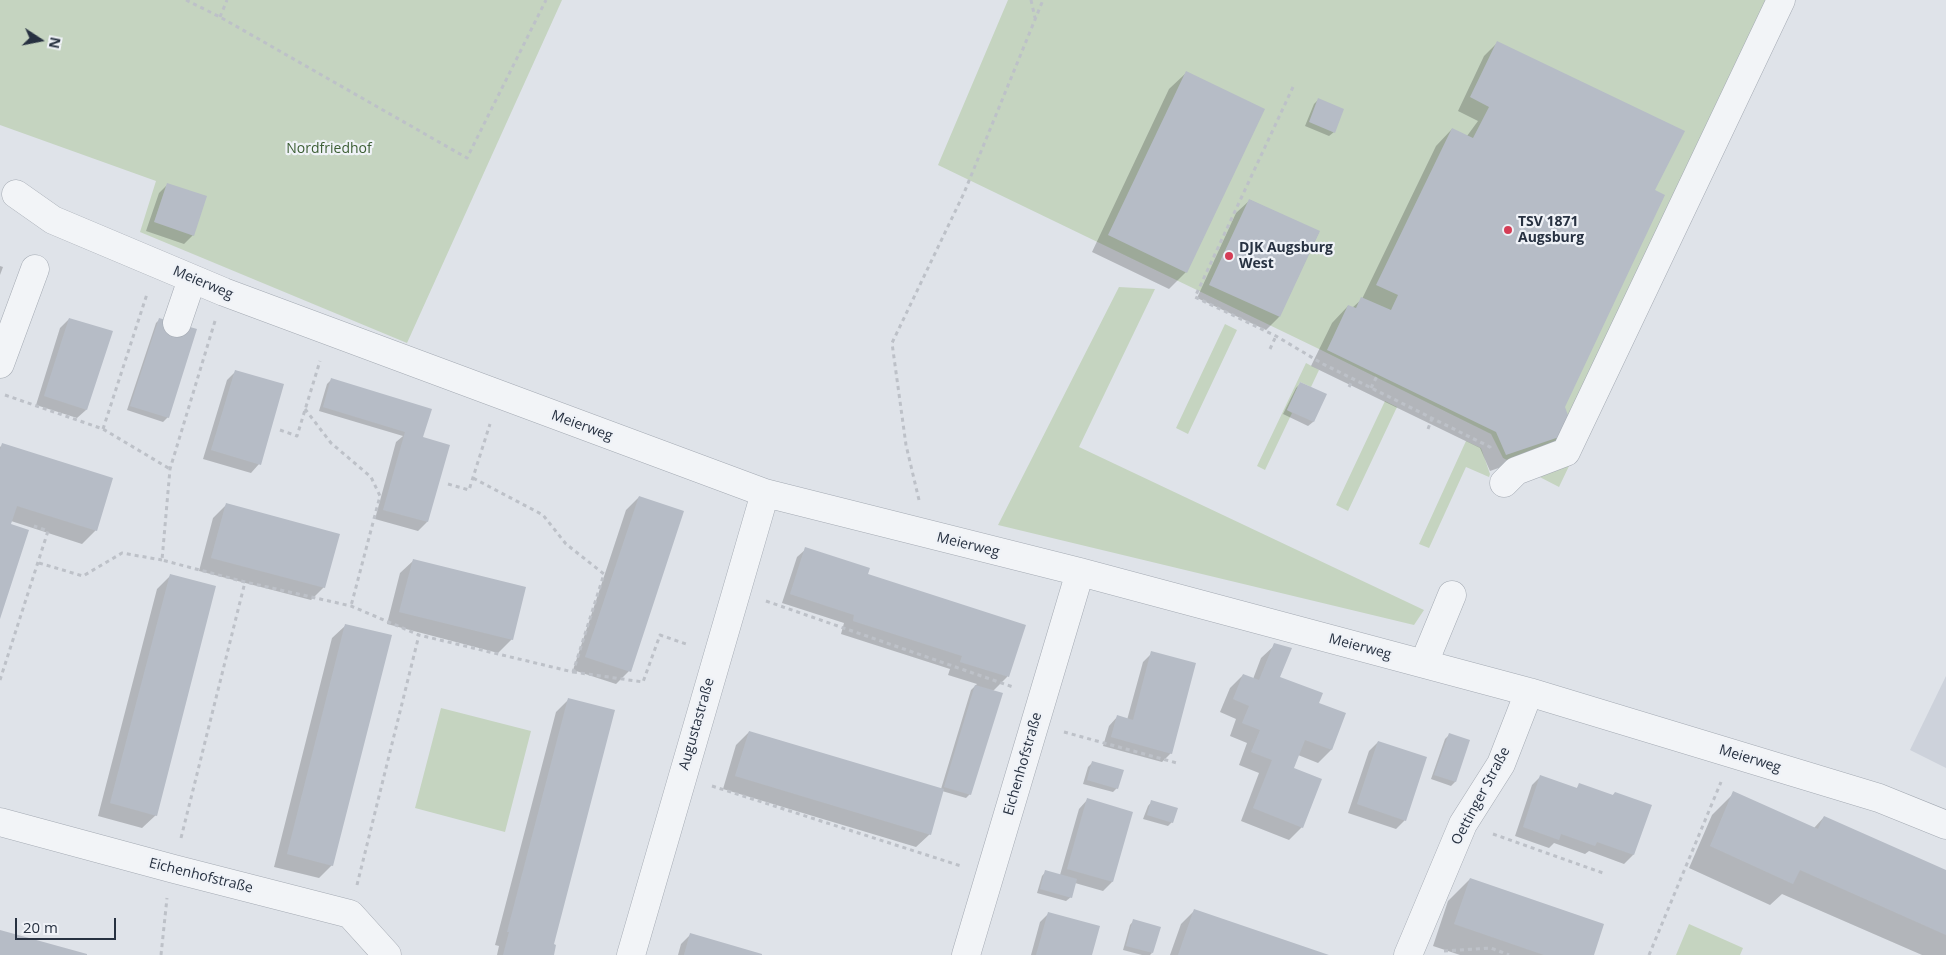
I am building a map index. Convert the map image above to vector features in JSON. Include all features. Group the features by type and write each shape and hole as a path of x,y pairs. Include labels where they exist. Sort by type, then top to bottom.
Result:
{"street":[{"path":"1506,480 1516,471 1566,452 1781,0"},
{"name":"Meierweg","path":"16,194 53,220 224,292 764,493 1080,572 1529,692 1879,798 1946,825"},
{"path":"0,364 35,269"},
{"path":"178,323 192,278"},
{"name":"Augustastraße","path":"630,955 764,493"},
{"name":"Eichenhofstraße","path":"966,955 1080,572"},
{"path":"1424,664 1452,595"},
{"name":"Oettinger Straße","path":"1408,954 1464,824 1501,764 1529,692"},
{"name":"Eichenhofstraße","path":"0,822 350,914 386,955"}],"path":[{"path":"186,0 220,16 467,158 546,0"},
{"path":"220,16 227,0"},
{"path":"1031,0 1036,18"},
{"path":"927,534 906,444 892,343 964,193 1043,0"},
{"path":"1293,87 1195,297 1276,336 1323,364 1490,448 1506,480"},
{"path":"103,429 157,263"},
{"path":"162,560 170,469 224,292"},
{"path":"280,430 297,436 329,332"},
{"path":"1270,349 1276,336"},
{"path":"1371,388 1378,374"},
{"path":"1349,387 1353,379"},
{"path":"0,393 103,429 170,469"},
{"path":"448,484 469,490 500,395"},
{"path":"305,409 331,443 371,477 380,496 351,606"},
{"path":"1428,429 1432,418"},
{"path":"473,478 543,515 566,544 604,574 573,672"},
{"path":"0,680 48,531 34,526"},
{"path":"38,563 83,576 122,553 162,560 245,582 351,606 419,635 573,672 644,682 660,635 718,654"},
{"path":"161,955 165,907 245,582"},
{"path":"736,591 1042,696"},
{"path":"358,880 419,635"},
{"path":"1035,724 1176,763"},
{"path":"1649,955 1733,754"},
{"path":"682,776 990,876"},
{"path":"1464,824 1603,873"},
{"path":"1408,954 1491,948 1509,955"}],"shaded area":[{"path":"1946,676 1946,768 1910,750"}],"green space":[{"name":"Nordfriedhof","path":"0,0 562,0 407,343 140,232 156,181 0,125"},
{"path":"1008,0 1791,0 1559,487 1503,458 1491,434 938,165"},
{"path":"1119,287 1155,289 1079,447 1424,610 1414,625 998,525"},
{"path":"1225,324 1237,330 1188,434 1176,428"},
{"path":"1306,363 1319,370 1311,387 1300,382 1287,410 1292,413 1265,470 1257,466"},
{"path":"1385,401 1397,407 1348,511 1336,505"},
{"path":"1466,441 1481,448 1490,474 1489,477 1466,467 1429,548 1419,544"},
{"path":"441,708 531,731 505,832 415,808"},
{"path":"1689,924 1743,948 1740,955 1676,955"}],"building":[{"path":"1497,41 1685,131 1655,190 1665,195 1565,407 1574,432 1506,455 1496,432 1327,350 1348,305 1356,308 1361,297 1391,310 1398,295 1376,285 1452,128 1473,138 1489,107 1470,97"},
{"path":"1186,71 1265,109 1187,273 1108,235"},
{"path":"1318,98 1344,109 1335,133 1309,122"},
{"path":"167,183 207,196 194,236 154,222"},
{"path":"1249,199 1320,231 1280,317 1209,285"},
{"path":"69,318 113,331 87,410 44,396"},
{"path":"159,318 197,329 169,418 130,406"},
{"path":"235,370 284,384 261,465 211,450"},
{"path":"331,378 432,409 423,437 450,445 428,522 383,510 405,432 323,407"},
{"path":"1300,382 1327,394 1314,422 1287,410"},
{"path":"2,443 113,478 97,531 17,506 11,524 29,530 0,619 0,450"},
{"path":"639,496 684,511 631,672 585,657"},
{"path":"226,503 340,534 325,588 211,558"},
{"path":"805,547 870,568 868,574 1026,625 1009,677 960,662 962,656 853,621 854,615 790,594"},
{"path":"413,559 526,587 513,640 399,612"},
{"path":"170,574 216,586 157,816 110,803"},
{"path":"345,624 392,635 333,866 287,854"},
{"path":"1274,643 1292,648 1280,677 1323,693 1319,703 1346,713 1332,750 1305,740 1294,768 1322,779 1303,828 1253,808 1272,760 1251,752 1260,730 1242,723 1249,706 1233,699 1243,674 1259,680"},
{"path":"1151,651 1196,663 1172,754 1111,737 1117,715 1133,720"},
{"path":"975,685 1003,693 971,795 944,787"},
{"path":"568,698 615,710 554,944 556,945 554,955 503,955 509,932 507,932"},
{"path":"749,731 944,789 931,835 735,776"},
{"path":"1449,733 1470,740 1456,782 1434,775"},
{"path":"1378,741 1427,757 1406,821 1357,804"},
{"path":"1092,761 1124,770 1118,789 1087,780"},
{"path":"1540,775 1577,788 1579,783 1613,795 1615,792 1652,805 1634,855 1597,842 1595,846 1561,834 1559,840 1523,827"},
{"path":"1733,791 1818,829 1824,816 1946,870 1946,935 1800,870 1793,884 1710,846"},
{"path":"1087,798 1133,812 1113,882 1067,869"},
{"path":"1151,800 1178,808 1173,823 1147,815"},
{"path":"1045,870 1077,879 1072,898 1040,889"},
{"path":"1470,878 1604,924 1594,955 1544,955 1454,924"},
{"path":"1194,909 1329,955 1178,955"},
{"path":"1048,912 1100,926 1092,955 1036,955"},
{"path":"1133,919 1161,927 1153,953 1126,946"},
{"path":"0,930 87,954 87,955 0,955"},
{"path":"690,933 762,954 762,955 684,955"}],"place":[{"name":"TSV 1871 Augsburg","path":"1508,230"},
{"name":"DJK Augsburg West","path":"1229,256"}]}
